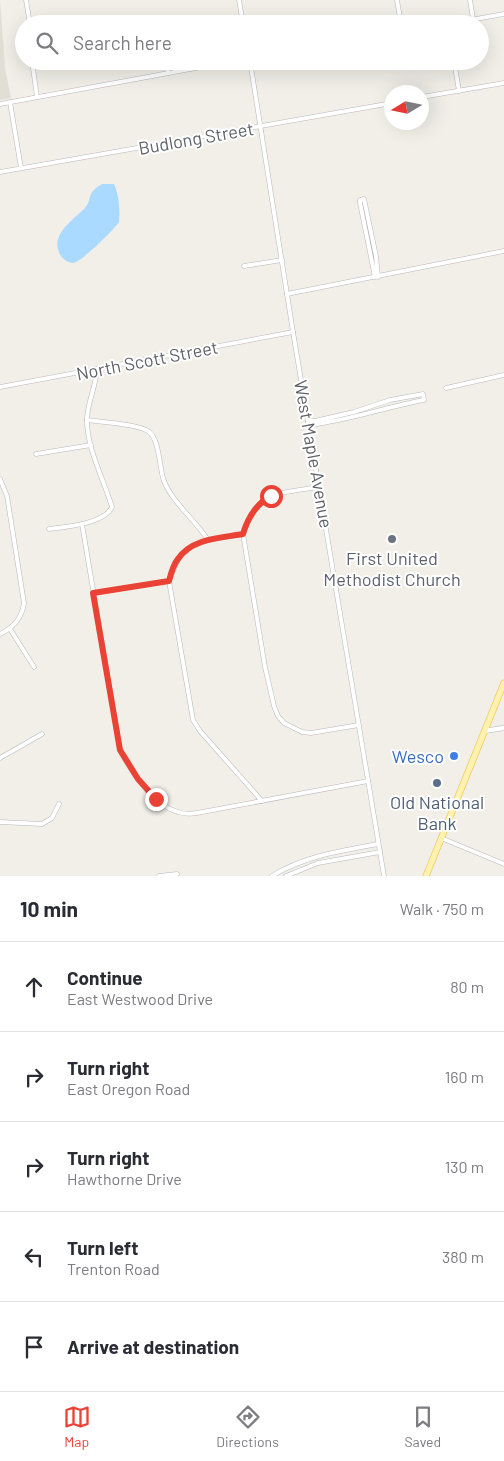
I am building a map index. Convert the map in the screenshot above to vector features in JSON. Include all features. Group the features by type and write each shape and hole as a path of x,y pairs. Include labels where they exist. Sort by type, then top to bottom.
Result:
{"main road":[{"path":"426,876 504,682"}],"street":[{"path":"26,0 28,15"},
{"path":"239,0 242,15"},
{"path":"397,0 400,15"},
{"path":"470,0 472,15"},
{"path":"489,16 504,14"},
{"path":"33,70 37,97"},
{"path":"0,104 184,70"},
{"name":"West Maple Avenue","path":"251,70 384,876"},
{"path":"456,70 459,91"},
{"path":"429,96 504,83"},
{"path":"10,102 22,168"},
{"name":"Budlong Street","path":"0,172 384,104"},
{"path":"364,199 371,229 376,277 364,230 360,200 364,199"},
{"path":"364,230 371,229"},
{"path":"287,294 504,251"},
{"path":"244,266 282,260"},
{"name":"North Scott Street","path":"0,387 293,332"},
{"path":"49,530 82,524 102,517 110,512 112,507 90,444 87,420 97,369"},
{"path":"446,388 504,375"},
{"path":"309,423 354,414 392,406 424,400 423,394 390,400 354,414"},
{"path":"390,400 392,406"},
{"path":"87,420 141,428 148,431 156,442 165,483 208,540"},
{"path":"36,454 90,444"},
{"path":"0,479 7,496 24,603 20,617 10,629 0,634"},
{"path":"319,487 277,494 266,499 254,509 243,534 265,667 274,706 278,716 284,723 302,732 311,733 359,725"},
{"path":"82,524 120,750 138,779 156,799 178,813 197,813 368,781"},
{"path":"243,534 196,544 182,554 174,564 169,581 193,720 200,731 262,801"},
{"path":"93,593 169,581"},
{"path":"10,629 34,667"},
{"path":"484,731 504,728"},
{"path":"0,758 42,734"},
{"path":"0,822 42,824 52,818 59,804"},
{"path":"441,838 504,864"},
{"path":"272,876 302,861 320,855 378,844"},
{"path":"286,876 318,863 380,852"},
{"path":"302,861 305,868"},
{"path":"159,876 177,874"}],"shaded area":[{"path":"0,0 5,68 11,98 0,100"}],"water":[{"path":"102,184 114,184 119,203 119,222 77,262 68,262 64,260 58,249 60,235 69,223 85,208 93,191"}],"place":[{"name":"First United Methodist Church","path":"392,539"},
{"name":"Wesco","path":"454,756"},
{"name":"Old National Bank","path":"437,783"}],"route":[{"path":"156,799 138,779 120,750 93,593 169,581 174,564 186,550 208,540 243,534 254,509 271,496"}]}
